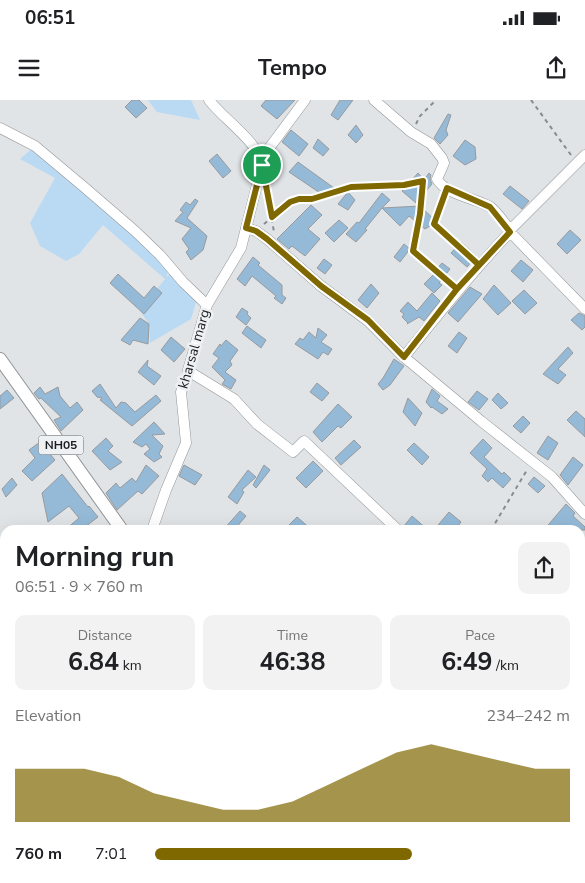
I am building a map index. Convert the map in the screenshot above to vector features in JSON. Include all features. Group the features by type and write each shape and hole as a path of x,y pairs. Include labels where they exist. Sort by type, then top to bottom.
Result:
{"main road":[{"name":"NH05","path":"0,360 118,525"}],"street":[{"path":"209,100 252,145 262,159 305,100"},
{"path":"374,100 411,132 431,144 444,163 437,179 441,184 490,207 510,231 585,309"},
{"path":"0,128 36,146 84,187 135,231 207,305"},
{"name":"kharsal marg","path":"154,525 186,442 181,392 190,372 188,370 207,305 251,229 262,159"},
{"path":"404,357 457,289 510,231 581,159"},
{"path":"251,229 267,239 321,286 368,320 404,357 552,477 585,514"},
{"path":"190,372 234,399 257,424 292,452 304,441 393,525"}],"path":[{"path":"411,132 420,116 436,100"},
{"path":"531,100 581,159"},
{"path":"251,229 272,217 290,202 299,199 312,199 351,187 404,185 423,181 420,214 413,251 457,289"},
{"path":"266,184 274,232 267,239"},
{"path":"447,188 434,224 479,265"},
{"path":"494,525 532,461"}],"shaded area":[{"path":"148,100 191,100 200,120 157,112"},
{"path":"35,146 168,265 167,277 173,270 198,296 191,319 150,343 149,324 140,311 165,279 103,225 79,254 66,261 40,246 30,223 55,178 20,159"}],"building":[{"path":"132,100 139,100 147,108 136,118 125,107"},
{"path":"266,100 295,100 277,119 261,106"},
{"path":"340,100 353,100 338,120 331,115"},
{"path":"448,114 451,115 446,130 448,135 440,144 434,138"},
{"path":"356,125 363,135 356,143 348,135"},
{"path":"291,130 308,144 299,156 282,142"},
{"path":"318,139 329,149 323,156 313,148"},
{"path":"465,140 475,147 476,159 465,165 453,156"},
{"path":"217,154 231,171 223,178 209,161"},
{"path":"298,162 334,188 326,197 289,172"},
{"path":"418,173 424,180 429,173 432,184 416,203 402,191"},
{"path":"510,186 529,201 522,209 503,194"},
{"path":"348,192 355,200 348,210 338,204"},
{"path":"382,193 390,200 356,242 346,234 357,222 359,223"},
{"path":"195,199 198,201 187,218 207,236 203,250 191,260 186,252 189,249 182,239 191,228 175,221 183,212 180,210 186,202 190,205"},
{"path":"311,205 322,215 308,229 320,239 305,256 292,246 289,249 277,239"},
{"path":"420,206 437,222 425,229 409,216 400,226 382,208"},
{"path":"339,220 348,228 334,242 325,233"},
{"path":"570,230 581,240 567,254 557,244"},
{"path":"461,242 476,256 467,267 451,253"},
{"path":"404,244 410,249 400,262 394,257"},
{"path":"253,257 260,263 258,265 282,285 282,295 286,298 282,304 274,298 276,296 252,276 245,286 237,279"},
{"path":"324,259 332,265 325,274 317,268"},
{"path":"521,260 533,270 523,282 511,271"},
{"path":"442,263 450,269 439,283 442,285 434,293 424,284"},
{"path":"118,274 144,298 154,286 162,293 144,314 110,283"},
{"path":"371,284 379,293 367,308 358,300"},
{"path":"494,285 511,303 498,315 483,299"},
{"path":"470,287 482,294 458,322 448,313"},
{"path":"524,290 537,303 525,314 512,301"},
{"path":"432,293 440,301 424,321 419,317 407,324 402,317 404,314 400,311 408,302 417,311"},
{"path":"242,308 248,312 247,314 251,318 246,325 236,317"},
{"path":"579,313 585,316 585,327 582,330 571,320"},
{"path":"140,318 149,324 148,344 133,340 130,345 121,340"},
{"path":"247,326 266,340 261,348 242,333"},
{"path":"318,328 327,335 321,342 332,349 328,355 323,352 318,359 295,344 300,338 303,340 309,332 316,338"},
{"path":"459,332 467,338 457,353 448,346"},
{"path":"171,337 185,349 174,362 161,350"},
{"path":"226,340 238,350 230,361 232,365 225,372 236,380 231,389 222,384 225,380 212,367 219,358 213,354 220,344 221,346"},
{"path":"568,347 573,353 558,369 566,375 558,384 543,374"},
{"path":"394,359 404,366 390,385 383,390 378,384"},
{"path":"148,360 147,366 161,376 154,385 138,372"},
{"path":"317,383 329,393 322,401 310,392"},
{"path":"100,384 116,408 121,402 126,403 135,412 156,395 161,401 132,426 100,400 102,398 97,397 92,391"},
{"path":"40,387 45,394 58,387 60,396 70,408 77,402 83,410 61,431 54,420 61,417 34,393"},
{"path":"432,389 440,396 437,401 448,409 442,414 431,408 426,402"},
{"path":"7,390 14,398 0,409 0,396"},
{"path":"477,391 488,399 479,410 468,402"},
{"path":"498,393 508,403 501,409 492,400"},
{"path":"408,398 422,413 415,426 403,412"},
{"path":"338,404 352,417 341,428 338,426 322,442 313,432"},
{"path":"576,411 585,419 585,437 567,420"},
{"path":"523,416 530,423 521,433 513,426"},
{"path":"154,422 165,434 152,435 163,446 159,454 162,457 154,462 144,454 150,449 146,444 142,447 133,442"},
{"path":"548,436 558,443 548,460 537,453"},
{"path":"106,438 113,446 108,451 122,462 110,470 92,451"},
{"path":"483,439 492,448 484,457 502,474 504,472 511,479 503,488 492,478 488,482 482,476 487,469 470,453"},
{"path":"354,440 361,447 341,465 335,458"},
{"path":"40,442 55,460 32,481 22,471 35,458 29,450"},
{"path":"414,443 429,457 422,465 407,450"},
{"path":"573,457 583,465 568,485 560,475"},
{"path":"313,461 323,471 306,488 296,478"},
{"path":"146,465 159,476 142,494 138,491 117,510 106,493 116,483 120,488 132,478 136,482"},
{"path":"184,465 202,475 195,485 179,476"},
{"path":"264,465 270,470 256,488 253,485"},
{"path":"248,470 256,477 242,490 244,492 237,504 228,497"},
{"path":"62,474 98,517 88,525 71,525 79,518 69,506 48,522 42,493"},
{"path":"534,477 545,486 538,493 528,484"},
{"path":"12,478 17,485 6,497 2,489"},
{"path":"566,504 575,513 573,516 583,525 548,525"},
{"path":"240,511 246,516 238,525 227,525"},
{"path":"449,512 461,522 459,525 438,525"},
{"path":"412,516 422,525 405,525"},
{"path":"297,517 306,525 289,525"}],"route":[{"path":"262,165 246,228 256,231 267,239 321,286 368,320 404,357 457,289 479,265 434,224 447,188 490,207 510,232 457,289 413,251 420,214 423,181 404,185 351,187 312,199 299,199 290,202 272,217 262,165"}]}
